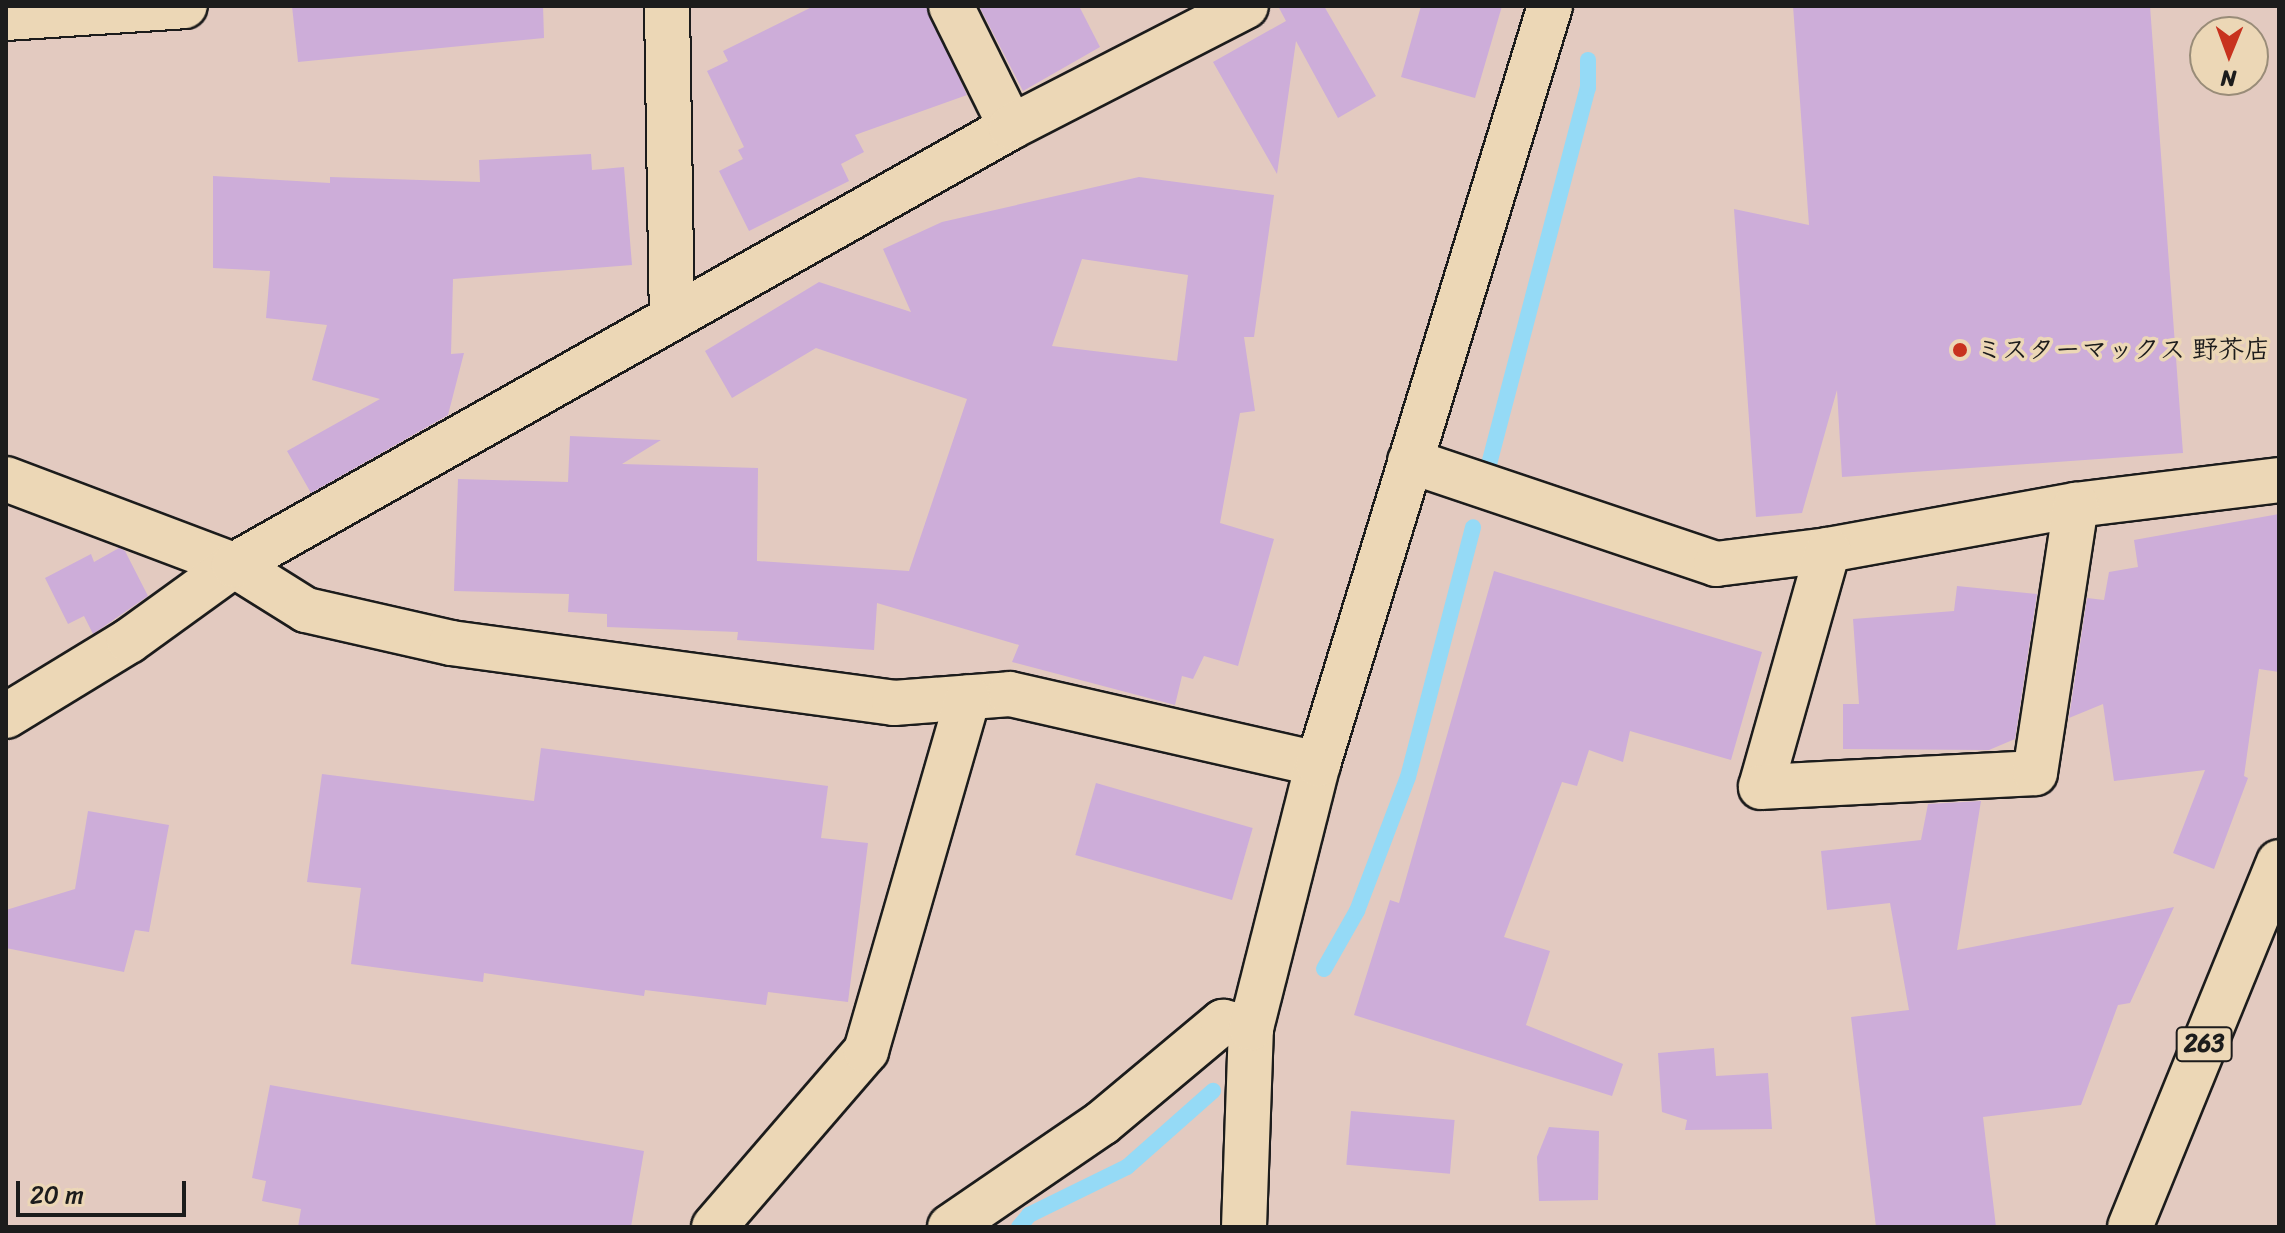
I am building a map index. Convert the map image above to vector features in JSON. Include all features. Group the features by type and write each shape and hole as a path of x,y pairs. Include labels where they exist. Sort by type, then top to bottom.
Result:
{"main road":[{"path":"6,18 185,6"},
{"path":"667,6 672,316"},
{"path":"951,6 1011,127"},
{"path":"6,716 129,641 234,565 1011,127 1246,6"},
{"path":"1244,1227 1251,1028 1318,764 1550,6"},
{"path":"1410,461 1716,564 1828,550 2076,505 2279,480"},
{"path":"6,479 234,565 306,610 451,643 894,703 1010,694 1318,764"},
{"path":"1828,550 1761,787 2035,773 2076,505"},
{"path":"714,1227 866,1051 968,697"},
{"name":"263","path":"2130,1227 2279,862"},
{"path":"950,1227 1102,1123 1223,1022 1251,1028"}],"building":[{"path":"292,6 543,6 544,38 298,62"},
{"path":"814,6 926,6 967,95 855,135 864,152 841,164 849,181 749,231 719,171 743,159 738,150 744,147 707,71 728,61 723,51"},
{"path":"979,6 1079,6 1100,47 1023,91"},
{"path":"1278,6 1324,6 1376,96 1338,118 1296,41 1277,174 1213,62 1286,21"},
{"path":"1421,6 1502,6 1475,98 1401,77"},
{"name":"ミスターマックス 野芥店","path":"1793,6 2150,6 2183,453 1842,477 1837,390 1802,513 1756,517 1734,209 1809,225"},
{"path":"591,154 592,170 624,167 632,265 453,279 451,354 464,353 448,415 311,493 287,451 380,399 312,380 327,325 266,318 270,271 213,268 213,176 330,183 330,177 480,182 479,160"},
{"path":"1139,177 1274,195 1254,337 1244,337 1255,411 1240,413 1220,523 1274,539 1238,666 1204,656 1193,679 1182,676 1175,705 1012,662 1019,645 877,603 874,650 737,640 738,632 607,627 607,614 568,612 569,594 454,591 458,479 568,482 570,436 661,440 622,464 758,468 757,561 909,571 967,399 816,348 732,398 705,351 819,282 911,312 883,249 942,222","holes":["1082,259 1188,275 1177,361 1052,346"]},
{"path":"2279,514 2279,672 2259,669 2244,776 2248,778 2214,869 2173,853 2205,770 2114,781 2103,704 2069,718 2087,598 2104,600 2109,572 2138,567 2134,540"},
{"path":"119,548 125,551 148,596 93,634 84,616 68,624 45,578 91,554 94,562"},
{"path":"1494,571 1762,652 1731,760 1630,731 1623,762 1589,750 1577,786 1562,782 1504,937 1550,951 1526,1025 1623,1064 1612,1096 1354,1015 1390,900 1399,903"},
{"path":"1957,586 2037,594 2015,739 1989,750 1843,749 1843,704 1859,704 1853,619 1954,611"},
{"path":"541,748 828,786 821,838 868,843 848,1002 768,992 766,1005 645,990 644,996 484,973 483,982 351,964 361,888 307,882 322,774 534,801"},
{"path":"1096,783 1253,828 1232,900 1075,855"},
{"path":"1981,801 1957,950 2174,907 2130,1003 2118,1005 2081,1105 1983,1117 1996,1227 1876,1227 1851,1017 1909,1010 1890,903 1827,910 1821,851 1921,840 1928,804"},
{"path":"88,811 169,825 149,932 135,930 124,972 6,948 6,910 75,889"},
{"path":"1714,1048 1716,1076 1768,1073 1772,1129 1685,1130 1687,1120 1662,1112 1658,1053"},
{"path":"270,1085 644,1151 631,1227 298,1227 301,1209 262,1201 266,1181 252,1178"},
{"path":"1351,1111 1455,1120 1450,1174 1346,1165"},
{"path":"1549,1127 1599,1131 1598,1200 1539,1201 1537,1157"}],"waterway":[{"path":"1488,468 1588,88 1588,60"},
{"path":"1324,969 1357,911 1408,777 1473,527"},
{"path":"1019,1227 1029,1215 1127,1167 1213,1091"}],"place":[{"name":"ミスターマックス 野芥店","path":"1960,350"}]}
